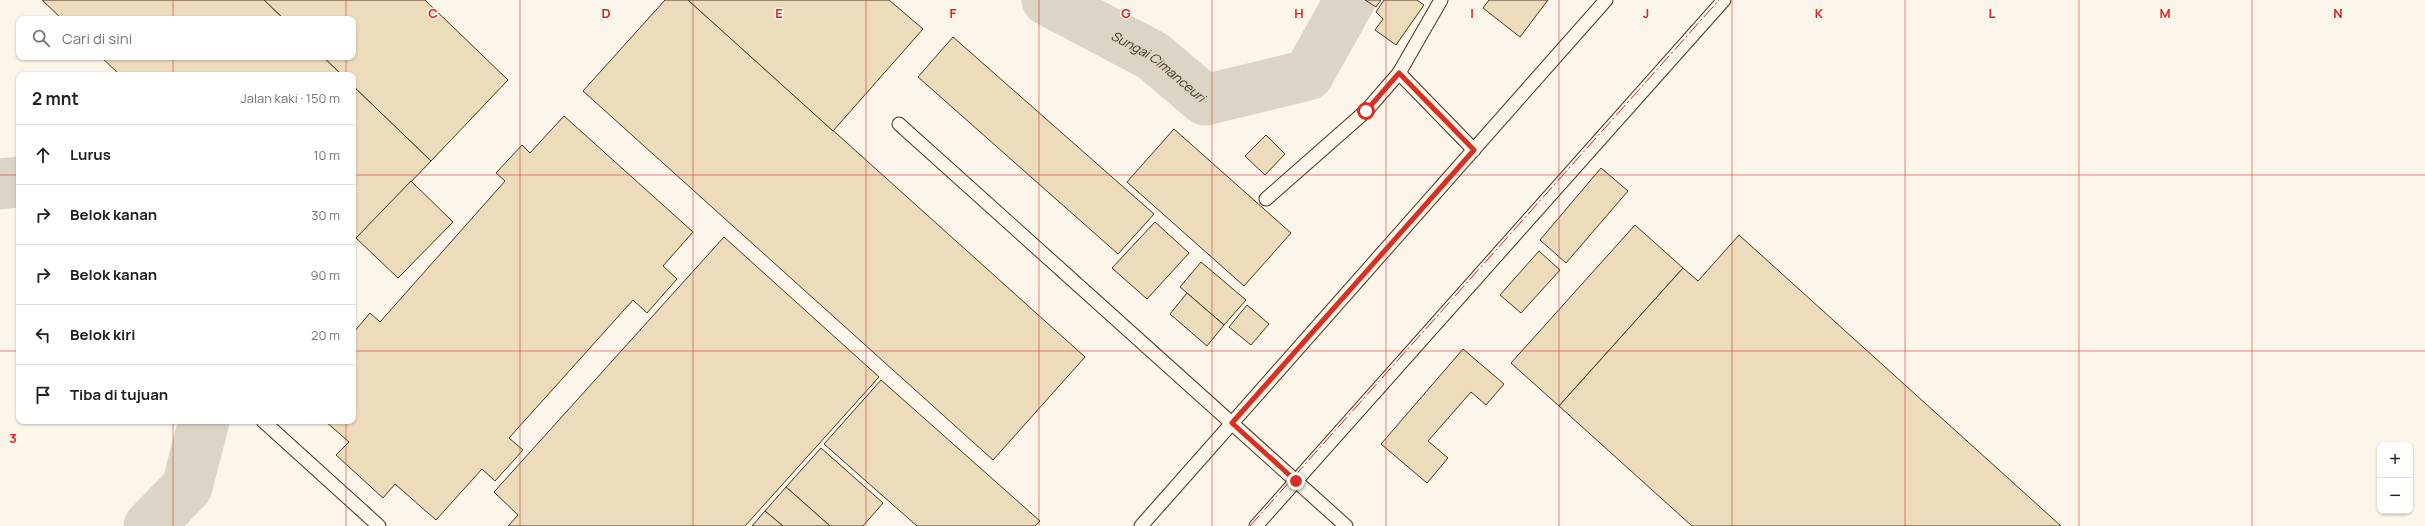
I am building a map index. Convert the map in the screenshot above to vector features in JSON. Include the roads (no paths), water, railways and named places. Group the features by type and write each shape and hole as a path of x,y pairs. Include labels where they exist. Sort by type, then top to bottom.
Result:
{"lane":[{"path":"1266,199 1366,111 1399,73 1441,0"},
{"path":"1141,526 1606,0"},
{"path":"1256,526 1724,0"},
{"path":"1399,73 1474,150"},
{"path":"899,124 1346,526"},
{"path":"266,424 379,526"}],"waterway":[{"name":"Sungai Cimanceuri","path":"1047,0 1153,56 1205,100 1308,75 1350,0"},
{"name":"Sungai Cimanceuri","path":"0,184 16,182"},
{"name":"Sungai Cimanceuri","path":"149,526 187,487 203,424"}]}
